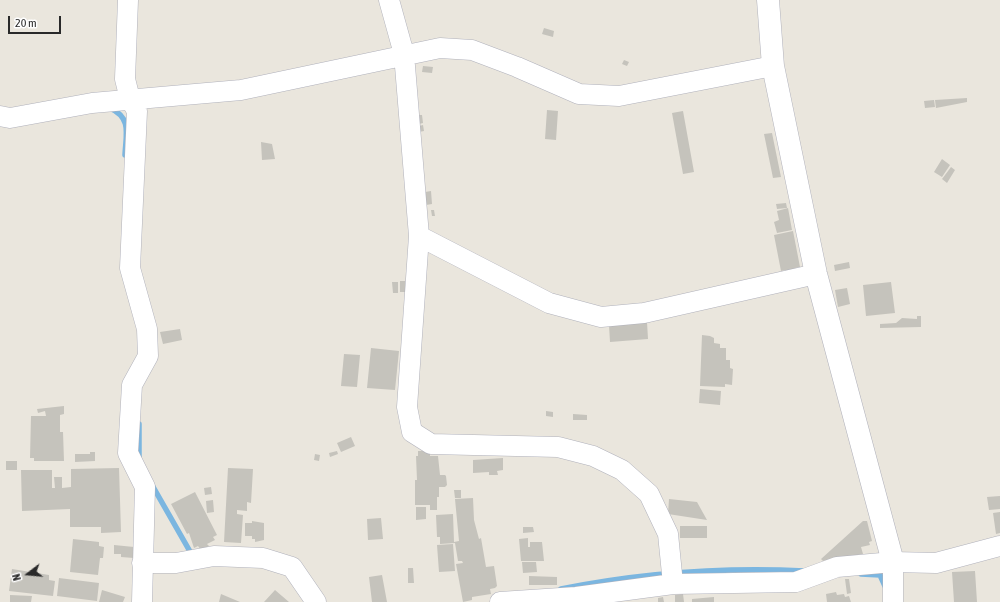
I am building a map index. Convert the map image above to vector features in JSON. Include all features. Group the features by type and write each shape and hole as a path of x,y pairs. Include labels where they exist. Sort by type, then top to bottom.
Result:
{"street":[{"path":"128,0 125,79 130,98 137,111 130,268 147,329 148,356 132,385 128,453 145,487 142,602"},
{"path":"388,0 404,54 419,236 407,407 412,432 431,444 558,447 593,456 622,470 650,494 668,534 673,584"},
{"path":"768,0 773,66 816,274 893,562 893,602"},
{"path":"0,116 10,118 92,103 130,98 240,90 404,54 440,48 472,50 517,67 579,94 619,96 773,66"},
{"path":"419,236 549,303 601,317 644,313 816,274"},
{"path":"500,602 574,599 673,584 796,582 837,567 893,562 936,563 1000,546"},
{"path":"142,563 176,563 214,556 263,558 292,567 316,602"}],"building":[{"path":"544,28 554,31 553,37 542,34"},
{"path":"624,60 629,62 627,66 622,64"},
{"path":"423,66 433,67 432,73 422,72"},
{"path":"967,98 967,102 936,108 935,100"},
{"path":"934,100 935,107 925,108 924,101"},
{"path":"547,110 558,111 556,140 545,139"},
{"path":"683,111 694,172 683,174 672,113"},
{"path":"418,115 422,115 423,123 419,124"},
{"path":"423,125 424,131 419,132 419,126"},
{"path":"772,133 781,177 773,178 764,134"},
{"path":"261,142 272,144 275,159 262,160"},
{"path":"942,159 950,165 942,177 934,172"},
{"path":"951,167 955,170 947,183 942,179"},
{"path":"431,191 432,204 426,205 425,192"},
{"path":"786,203 787,208 777,209 776,204"},
{"path":"788,208 792,230 777,233 774,222 779,220 777,211"},
{"path":"431,210 434,210 435,216 432,216"},
{"path":"793,231 800,267 795,268 796,274 786,276 785,270 781,271 774,235"},
{"path":"849,262 850,268 835,271 834,265"},
{"path":"400,281 405,281 406,292 400,292"},
{"path":"392,282 398,282 398,293 393,293"},
{"path":"891,282 895,313 866,316 863,285"},
{"path":"847,288 850,304 838,307 835,290"},
{"path":"917,316 921,316 921,327 880,328 880,324 896,323 902,318 917,319"},
{"path":"647,322 648,339 610,342 609,325"},
{"path":"180,329 182,340 163,344 160,332"},
{"path":"702,335 714,338 714,343 720,344 720,348 726,348 726,360 730,360 730,368 733,369 732,385 725,384 725,387 700,386"},
{"path":"371,348 399,351 395,390 367,388"},
{"path":"344,354 360,355 357,387 341,386"},
{"path":"700,389 721,391 720,405 699,403"},
{"path":"64,406 64,414 60,415 60,432 63,432 64,461 34,461 34,458 30,458 31,416 46,416 45,411 38,413 37,409"},
{"path":"546,411 553,412 553,417 546,416"},
{"path":"573,414 587,415 587,420 573,420"},
{"path":"351,437 355,446 341,452 337,443"},
{"path":"337,451 338,454 330,457 329,453"},
{"path":"418,451 430,451 430,456 438,456 440,475 446,476 447,485 445,487 439,487 437,510 430,510 430,505 415,505 415,480 417,480 416,456 418,456"},
{"path":"90,452 95,452 95,461 75,462 75,454 90,454"},
{"path":"315,454 320,455 319,461 314,460"},
{"path":"503,458 503,470 497,471 498,475 489,475 489,472 473,473 473,460"},
{"path":"6,461 17,461 17,470 6,470"},
{"path":"119,468 121,532 101,533 101,527 70,527 70,509 22,511 21,470 52,470 52,488 55,488 54,477 62,477 62,488 71,487 71,469"},
{"path":"228,468 253,469 251,503 247,502 247,511 237,510 237,514 243,515 241,543 224,542"},
{"path":"211,487 212,494 205,495 204,488"},
{"path":"454,490 461,490 461,498 455,498"},
{"path":"195,492 217,535 213,537 215,540 207,544 209,546 201,550 198,546 194,548 189,533 187,534 171,504"},
{"path":"1000,496 1000,509 989,510 987,497"},
{"path":"473,498 474,520 479,539 481,538 486,567 494,566 497,586 490,589 491,594 472,597 472,600 463,602 456,564 463,563 462,561 458,561 455,543 440,544 440,537 437,537 436,515 453,514 454,542 459,541 455,499"},
{"path":"669,499 697,502 707,520 668,514"},
{"path":"213,500 214,512 207,513 206,501"},
{"path":"416,507 426,507 426,519 416,520"},
{"path":"1000,512 1000,533 996,534 993,513"},
{"path":"381,518 383,539 368,540 367,519"},
{"path":"252,521 264,523 264,540 255,542 255,539 252,539 252,536 245,536 245,523 252,523"},
{"path":"863,521 867,521 872,541 869,542 870,545 861,547 863,554 823,561 821,559"},
{"path":"680,526 707,526 707,538 680,538"},
{"path":"523,527 533,527 534,532 523,533"},
{"path":"528,538 528,547 530,547 530,542 542,542 544,561 521,561 519,539"},
{"path":"73,539 99,542 99,546 104,547 103,558 100,558 98,575 70,572"},
{"path":"453,544 455,571 439,572 437,545"},
{"path":"114,545 134,547 134,558 121,557 121,554 114,554"},
{"path":"522,562 536,562 537,572 523,573"},
{"path":"408,568 413,568 414,583 408,583"},
{"path":"12,569 49,575 49,580 55,581 53,596 9,591"},
{"path":"975,571 977,602 954,602 952,572"},
{"path":"382,575 387,602 372,602 369,577"},
{"path":"529,576 557,577 557,585 529,585"},
{"path":"59,578 99,583 97,601 57,596"},
{"path":"845,579 849,579 851,593 847,594"},
{"path":"102,590 125,597 123,602 99,602"},
{"path":"275,590 289,602 264,602"},
{"path":"836,592 837,595 844,594 845,597 849,596 851,602 827,602 826,594"},
{"path":"221,594 240,602 219,602"},
{"path":"683,594 684,602 675,602 675,595"},
{"path":"10,595 32,596 31,602 10,602"},
{"path":"663,597 664,602 658,602 658,598"},
{"path":"714,597 714,602 692,602 692,599"}],"waterway":[{"path":"110,108 117,112 125,122 125,155"},
{"path":"139,424 139,459"},
{"path":"152,485 192,555"},
{"path":"561,589 591,583 682,572 744,570 805,571"},
{"path":"861,574 880,575 885,586"}]}
